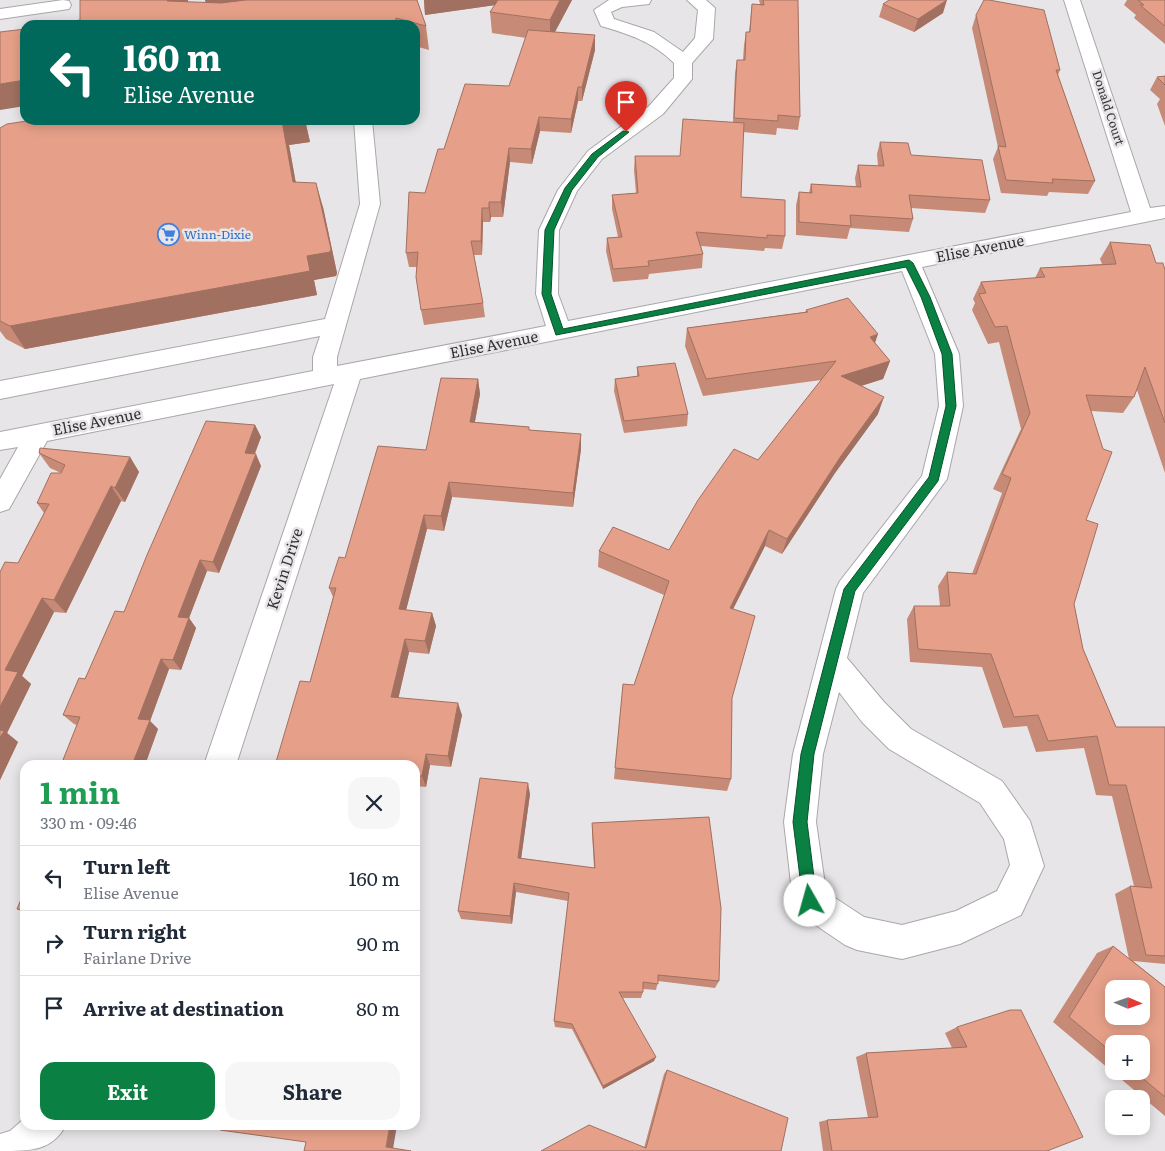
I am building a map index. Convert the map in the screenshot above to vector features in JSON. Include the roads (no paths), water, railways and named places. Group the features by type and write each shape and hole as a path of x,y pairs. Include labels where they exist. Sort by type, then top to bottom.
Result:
{"street":[{"path":"643,0 618,2 602,10 607,22 643,32 666,44 683,62"},
{"path":"560,332 547,294 549,230 564,198 595,155 656,110 682,79 683,62 704,40 707,8 695,0"},
{"name":"Donald Court","path":"1072,0 1143,217"},
{"path":"0,14 63,5"},
{"name":"Kevin Drive","path":"222,760 337,375 325,357 336,325 370,204 363,125"},
{"name":"Elise Avenue","path":"0,440 560,332 1165,212"},
{"path":"831,660 873,712 900,739 954,768 991,792 1019,832 1027,866 1009,903 960,927 902,942 857,934 810,901 800,822 808,754 831,660 850,589 934,478 951,406 947,354 925,297 909,263"},
{"path":"0,390 336,325"},
{"path":"0,502 40,433"},
{"path":"6,1151 21,1146 41,1130"}],"place":[{"name":"Winn-Dixie","path":"168,235"}]}
